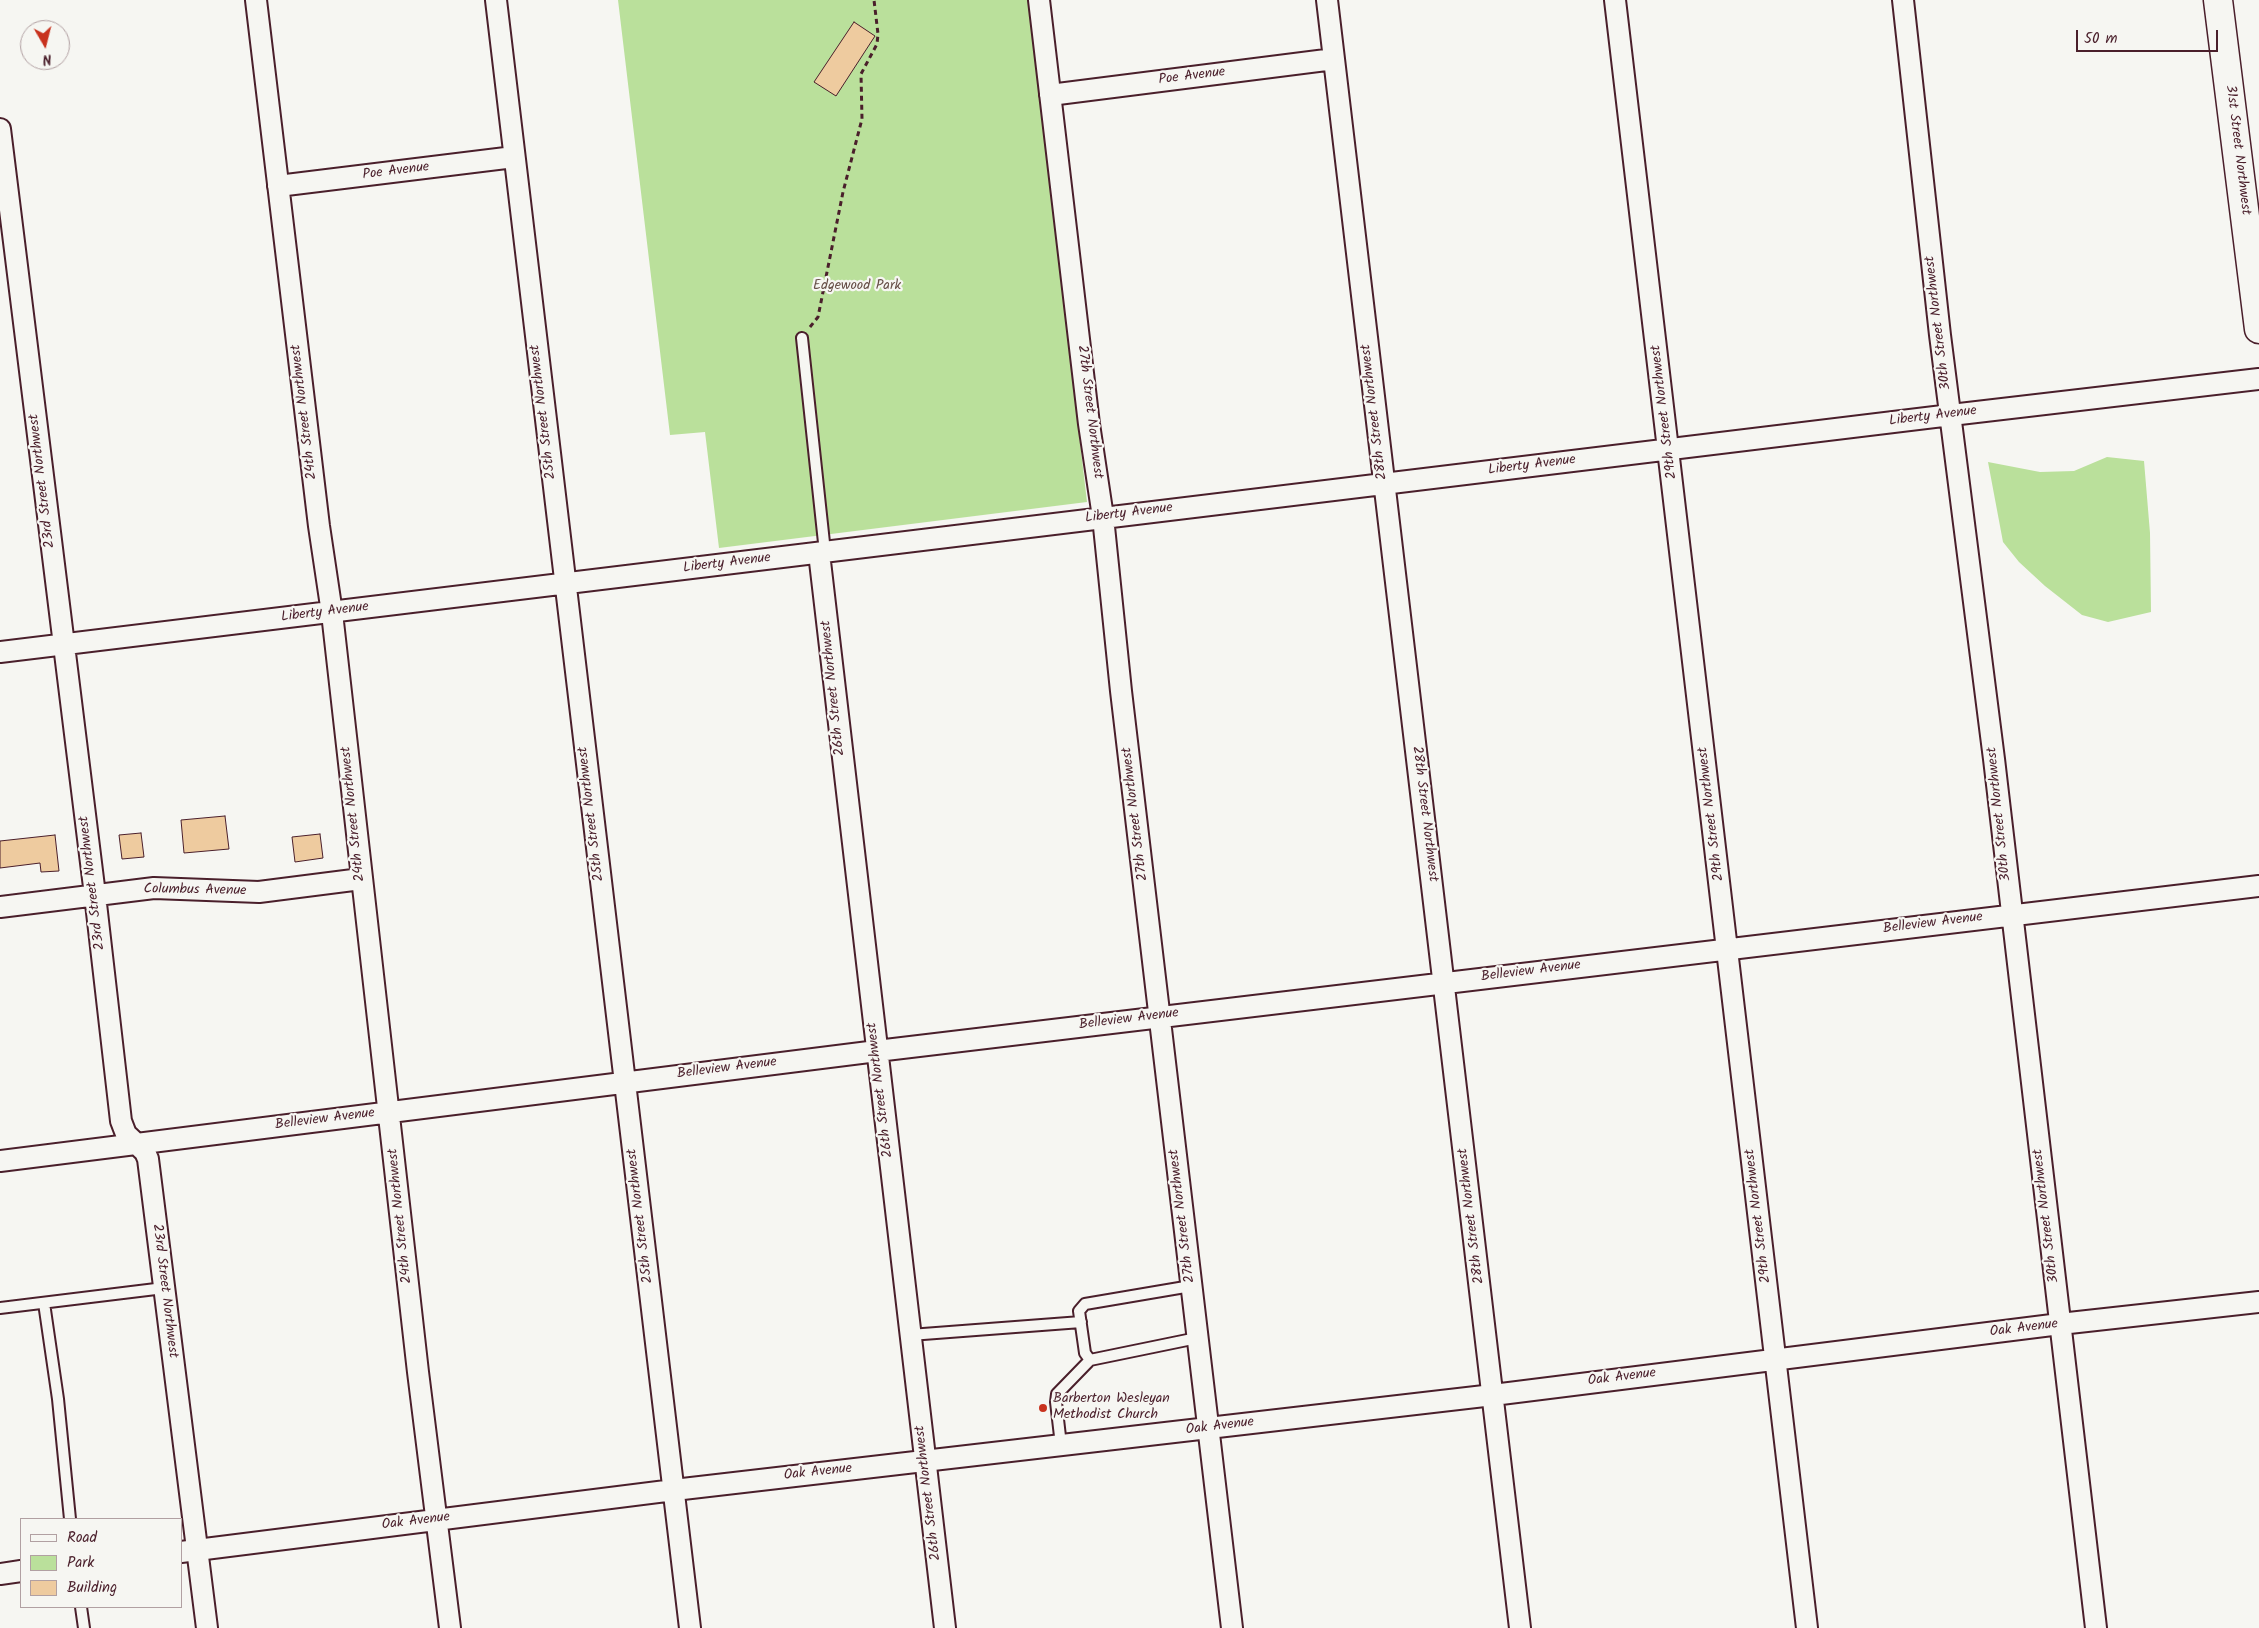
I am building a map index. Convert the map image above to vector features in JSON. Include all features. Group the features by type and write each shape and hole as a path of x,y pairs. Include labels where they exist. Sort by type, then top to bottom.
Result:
{"main road":[{"name":"31st Street Northwest","path":"2218,0 2259,329"}],"street":[{"name":"24th Street Northwest","path":"256,0 319,526 332,613 361,879 450,1628"},
{"name":"25th Street Northwest","path":"496,0 690,1628"},
{"name":"27th Street Northwest","path":"1038,0 1089,424 1103,517 1120,681 1232,1628"},
{"name":"28th Street Northwest","path":"1327,0 1445,982 1520,1628"},
{"name":"29th Street Northwest","path":"1615,0 1808,1628"},
{"name":"30th Street Northwest","path":"1903,0 1950,415 2012,915 2096,1628"},
{"name":"Poe Avenue","path":"1050,95 1334,59"},
{"name":"23rd Street Northwest","path":"0,129 95,895 121,1121 126,1134 144,1152 148,1159 164,1288 189,1551 207,1628"},
{"name":"Poe Avenue","path":"278,186 514,157"},
{"name":"Liberty Avenue","path":"0,652 332,613 1103,517 2259,379"},
{"name":"26th Street Northwest","path":"822,552 877,1051 945,1628"},
{"name":"Columbus Avenue","path":"0,907 154,888 259,892 361,879"},
{"name":"Belleview Avenue","path":"0,1161 1160,1016 2259,886"},
{"name":"Oak Avenue","path":"189,1551 674,1490 1061,1446 2060,1324 2259,1302"},
{"path":"0,1574 20,1571"}],"lane":[{"path":"802,338 822,552"},
{"path":"1090,1360 1085,1354 1079,1311 1085,1304 1191,1286"},
{"path":"0,1308 164,1288"},
{"path":"44,1303 59,1408 70,1518"},
{"path":"910,1335 1081,1322"},
{"path":"1061,1446 1056,1402 1057,1394 1090,1360 1198,1338"},
{"path":"81,1608 84,1628"}],"path":[{"path":"802,338 818,317 843,192 862,118 861,74 876,44 878,34 874,0"}],"green space":[{"name":"Edgewood Park","path":"618,0 1028,0 1087,502 719,548 705,432 670,435"},
{"path":"2107,457 2144,461 2150,533 2151,612 2108,622 2082,615 2045,586 2019,562 2003,542 1988,462 2040,472 2074,471"}],"building":[{"path":"854,22 875,36 836,96 814,82"},
{"path":"225,816 229,849 184,853 181,820"},
{"path":"141,833 144,857 122,859 119,835"},
{"path":"320,834 323,858 295,862 292,837"},
{"path":"55,835 59,871 41,872 40,863 0,868 0,841"}],"place":[{"name":"Barberton Wesleyan Methodist Church","path":"1043,1408"}]}
